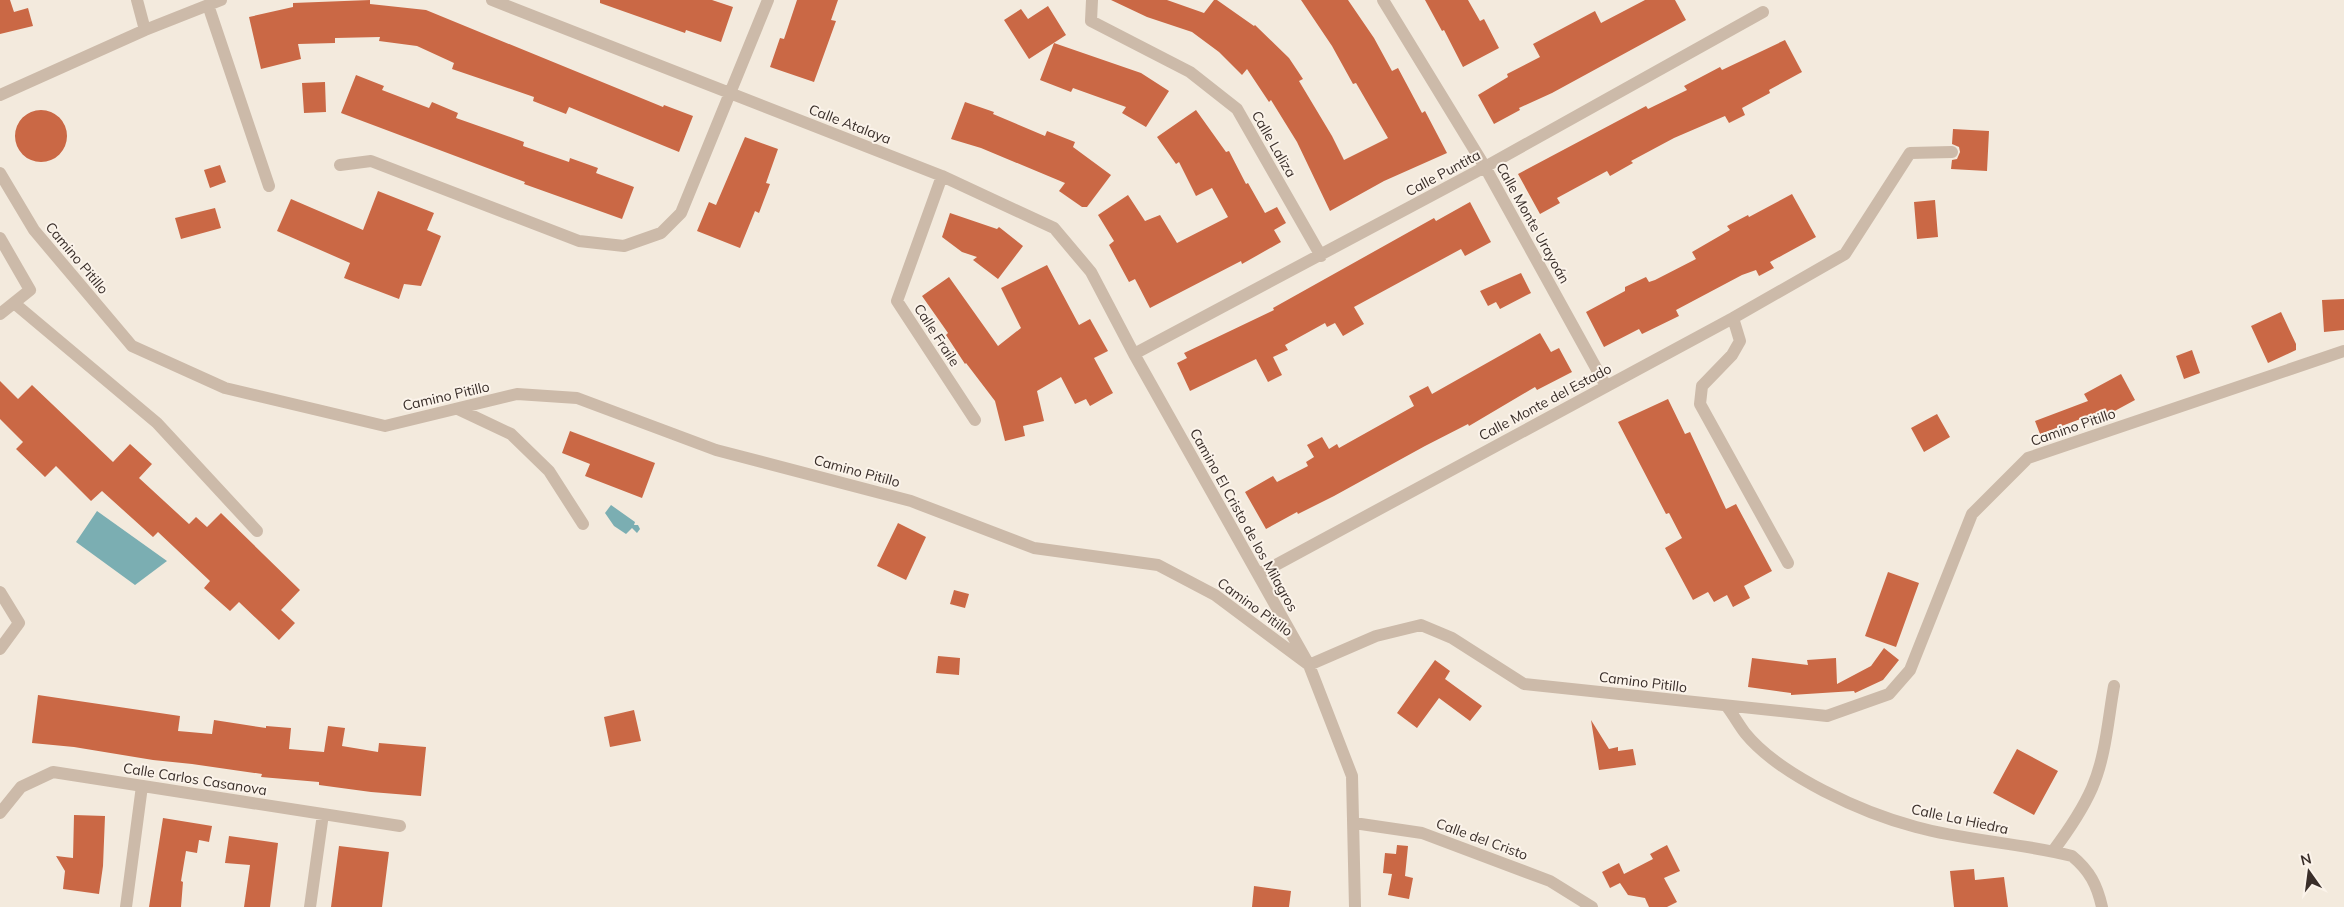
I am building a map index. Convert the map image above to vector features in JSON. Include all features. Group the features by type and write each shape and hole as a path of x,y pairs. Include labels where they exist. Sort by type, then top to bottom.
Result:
{"street":[{"path":"137,0 145,30"},
{"path":"0,96 145,30 221,0"},
{"name":"Calle Atalaya","path":"492,0 942,176 1054,228 1091,272 1134,354"},
{"path":"340,165 371,160 579,241 624,246 661,233 681,213 768,0"},
{"name":"Calle Laliza","path":"1092,0 1092,21 1190,72 1237,110 1321,256"},
{"name":"Calle Monte Urayoán","path":"1383,0 1485,167 1606,386"},
{"path":"208,5 269,186"},
{"name":"Calle Puntita","path":"1134,354 1485,167 1763,12"},
{"name":"Calle Monte del Estado","path":"1259,574 1733,318 1845,254 1910,153 1952,152"},
{"name":"Camino Pitillo","path":"0,173 34,230 132,346 225,388 385,426 517,394 576,398 716,450 911,501 1034,548 1158,565 1215,595 1309,666 1376,636 1421,625 1452,638 1524,684 1728,708 1826,716 1889,694 1910,670 1972,514 2028,458 2344,351"},
{"name":"Calle Fraile","path":"942,176 897,301 975,420"},
{"path":"0,238 30,290 0,314"},
{"path":"14,303 157,423 257,531"},
{"path":"1733,318 1740,341 1732,355 1702,386 1700,404 1788,563"},
{"name":"Camino El Cristo de los Milagros","path":"1134,354 1309,666 1352,776 1355,907"},
{"path":"458,409 510,434 549,471 584,524"},
{"path":"0,592 19,623 0,649"},
{"path":"2053,851 2080,812 2092,788 2101,759 2114,686"},
{"name":"Calle La Hiedra","path":"1728,708 1746,734 1781,765 1822,790 1864,809 1915,827 2072,856 2084,866 2096,885 2102,907"},
{"name":"Calle Carlos Casanova","path":"0,813 21,787 53,772 400,826"},
{"path":"126,907 142,786"},
{"path":"310,907 323,814"},
{"name":"Calle del Cristo","path":"1354,823 1422,833 1550,881 1592,907"}],"water":[{"path":"611,505 635,522 634,525 638,525 640,529 637,533 632,528 626,534 614,526 605,513"},
{"path":"97,511 167,561 135,585 76,542"}],"building":[{"path":"0,0 10,0 14,12 28,8 33,26 0,34"},
{"path":"370,0 370,4 426,10 663,107 664,105 693,116 679,152 569,107 566,114 533,101 534,97 452,69 454,63 417,46 379,41 380,37 335,38 335,43 298,44 301,59 261,69 249,17 293,7 293,3"},
{"path":"600,0 712,0 733,7 721,42 686,30 685,33 600,3"},
{"path":"797,0 838,0 831,20 836,21 814,82 770,67 780,38 784,39"},
{"path":"1111,0 1167,0 1204,13 1214,0 1217,0 1255,25 1289,58 1303,79 1299,81 1344,160 1388,138 1356,83 1353,84 1332,46 1301,0 1348,0 1374,38 1392,71 1398,68 1422,113 1425,111 1447,153 1384,181 1330,211 1297,142 1271,100 1269,102 1247,69 1242,75 1219,52 1192,32 1147,17"},
{"path":"1425,0 1468,0 1480,21 1484,19 1499,48 1463,67 1444,30 1442,31"},
{"path":"1645,0 1675,0 1686,20 1552,93 1519,108 1520,110 1494,124 1478,95 1508,77 1507,74 1540,57 1533,44 1595,11 1601,23"},
{"path":"1048,6 1066,35 1029,59 1004,20 1021,9 1028,19"},
{"path":"1785,40 1802,72 1769,90 1770,93 1742,108 1745,115 1729,123 1725,116 1674,138 1631,161 1633,163 1610,176 1607,171 1557,198 1560,203 1540,214 1518,174 1646,106 1648,109 1687,90 1684,86 1720,67 1722,70"},
{"path":"1054,43 1141,73 1169,91 1146,127 1122,113 1126,107 1073,88 1071,92 1040,80"},
{"path":"356,75 384,86 382,90 429,108 432,102 458,113 456,118 524,142 523,146 569,162 570,158 598,168 596,173 634,187 622,219 524,184 525,182 341,113"},
{"path":"325,82 326,112 304,113 302,83"},
{"path":"965,102 994,112 993,114 1045,136 1047,131 1075,142 1073,147 1111,175 1087,207 1082,207 1059,191 1065,183 981,148 951,139"},
{"path":"36,110 46,110 60,117 67,131 67,141 60,155 46,162 36,162 26,158 19,151 15,141 15,131 19,121 26,114"},
{"path":"1196,110 1226,152 1229,151 1246,184 1248,183 1265,213 1277,207 1286,223 1274,230 1281,242 1242,264 1241,261 1150,308 1135,279 1129,282 1109,245 1114,241 1098,215 1128,195 1145,221 1160,215 1177,243 1228,217 1212,188 1196,196 1179,162 1176,164 1157,137"},
{"path":"1953,129 1989,131 1987,171 1951,169 1952,160 1957,159 1960,152 1959,147 1952,144"},
{"path":"745,137 778,149 766,183 770,184 759,213 755,211 740,248 697,231 709,202 716,205"},
{"path":"220,165 226,182 210,188 204,170"},
{"path":"378,191 434,213 427,230 441,236 421,286 404,284 399,299 344,278 350,263 277,231 291,199 363,230"},
{"path":"1792,194 1816,237 1770,262 1774,268 1759,276 1756,270 1742,275 1676,310 1679,316 1642,334 1639,329 1604,347 1586,312 1625,291 1625,287 1646,277 1649,282 1655,280 1696,259 1692,252 1730,230 1727,226 1748,215 1749,217"},
{"path":"1935,200 1938,237 1917,239 1914,202"},
{"path":"1470,202 1491,242 1465,256 1461,249 1354,307 1364,324 1343,336 1335,323 1327,327 1325,323 1285,345 1288,350 1273,357 1282,375 1268,382 1256,359 1190,391 1177,363 1187,358 1184,353 1274,310 1273,308 1434,218 1436,221"},
{"path":"215,208 221,228 181,239 175,218"},
{"path":"950,213 997,229 999,227 1023,246 998,279 973,260 977,257 962,252 942,237"},
{"path":"1047,265 1079,325 1090,319 1108,351 1094,358 1113,393 1090,406 1086,399 1075,404 1061,377 1037,391 1044,421 1023,426 1025,436 1005,441 995,401 965,364 946,335 948,333 922,296 949,277 998,346 1021,328 1001,288"},
{"path":"1521,273 1531,293 1500,309 1496,302 1488,306 1480,291"},
{"path":"2344,299 2344,330 2324,332 2322,300"},
{"path":"2281,312 2296,344 2296,350 2268,363 2251,326"},
{"path":"1540,333 1551,352 1559,348 1572,372 1537,390 1535,387 1469,426 1468,424 1334,496 1298,514 1297,512 1266,529 1245,492 1273,476 1277,482 1308,466 1306,462 1314,457 1307,445 1322,437 1329,449 1337,444 1339,448 1414,406 1409,396 1428,386 1432,394"},
{"path":"2192,350 2200,373 2184,379 2176,356"},
{"path":"2121,374 2135,400 2098,420 2094,414 2040,434 2035,421 2088,401 2084,394"},
{"path":"0,381 18,399 32,385 113,462 130,444 152,464 139,478 189,524 196,517 207,527 221,513 300,590 281,610 295,623 279,640 239,602 230,611 204,588 210,581 158,532 153,537 102,491 91,501 56,466 45,477 16,449 23,442 0,419"},
{"path":"1668,399 1685,434 1690,432 1726,509 1736,504 1772,571 1744,586 1750,598 1733,607 1727,595 1714,602 1708,592 1693,600 1665,548 1682,538 1669,513 1666,514 1618,422"},
{"path":"1937,414 1950,437 1924,452 1911,428"},
{"path":"570,431 655,463 642,498 585,476 590,464 562,453"},
{"path":"898,523 926,537 906,580 877,566"},
{"path":"1888,572 1919,583 1896,647 1865,636"},
{"path":"954,590 969,594 965,608 950,604"},
{"path":"1884,648 1899,660 1883,680 1855,693 1854,691 1791,695 1791,693 1748,687 1752,658 1808,665 1807,660 1836,658 1837,684 1871,666"},
{"path":"938,656 960,658 959,675 936,673"},
{"path":"1435,660 1450,671 1445,679 1482,706 1470,721 1439,698 1417,728 1397,713"},
{"path":"38,695 180,716 178,731 212,734 214,720 266,728 266,726 291,728 289,749 324,752 328,726 345,728 342,746 378,752 379,743 426,747 421,796 319,785 319,782 261,777 262,774 153,760 74,747 32,743"},
{"path":"634,710 641,741 610,747 604,717"},
{"path":"1591,720 1609,749 1618,747 1618,751 1633,749 1636,765 1599,770"},
{"path":"2017,749 2058,771 2034,815 1993,793"},
{"path":"74,815 105,816 103,866 99,894 63,889 65,871 56,856 73,858"},
{"path":"163,818 212,826 209,842 199,840 197,853 186,851 181,881 183,882 181,907 149,907"},
{"path":"229,836 278,843 270,907 244,907 250,865 225,863"},
{"path":"1397,845 1408,846 1405,876 1413,878 1409,899 1388,895 1392,874 1383,873 1385,853 1396,854"},
{"path":"1667,845 1680,871 1664,878 1677,902 1667,907 1649,907 1645,898 1628,895 1620,883 1610,888 1602,872 1619,863 1624,874 1653,859 1650,854"},
{"path":"339,846 389,852 382,907 331,907"},
{"path":"1974,869 1975,880 2004,877 2008,907 1954,907 1950,871"},
{"path":"1254,886 1291,891 1289,907 1252,907"}]}
